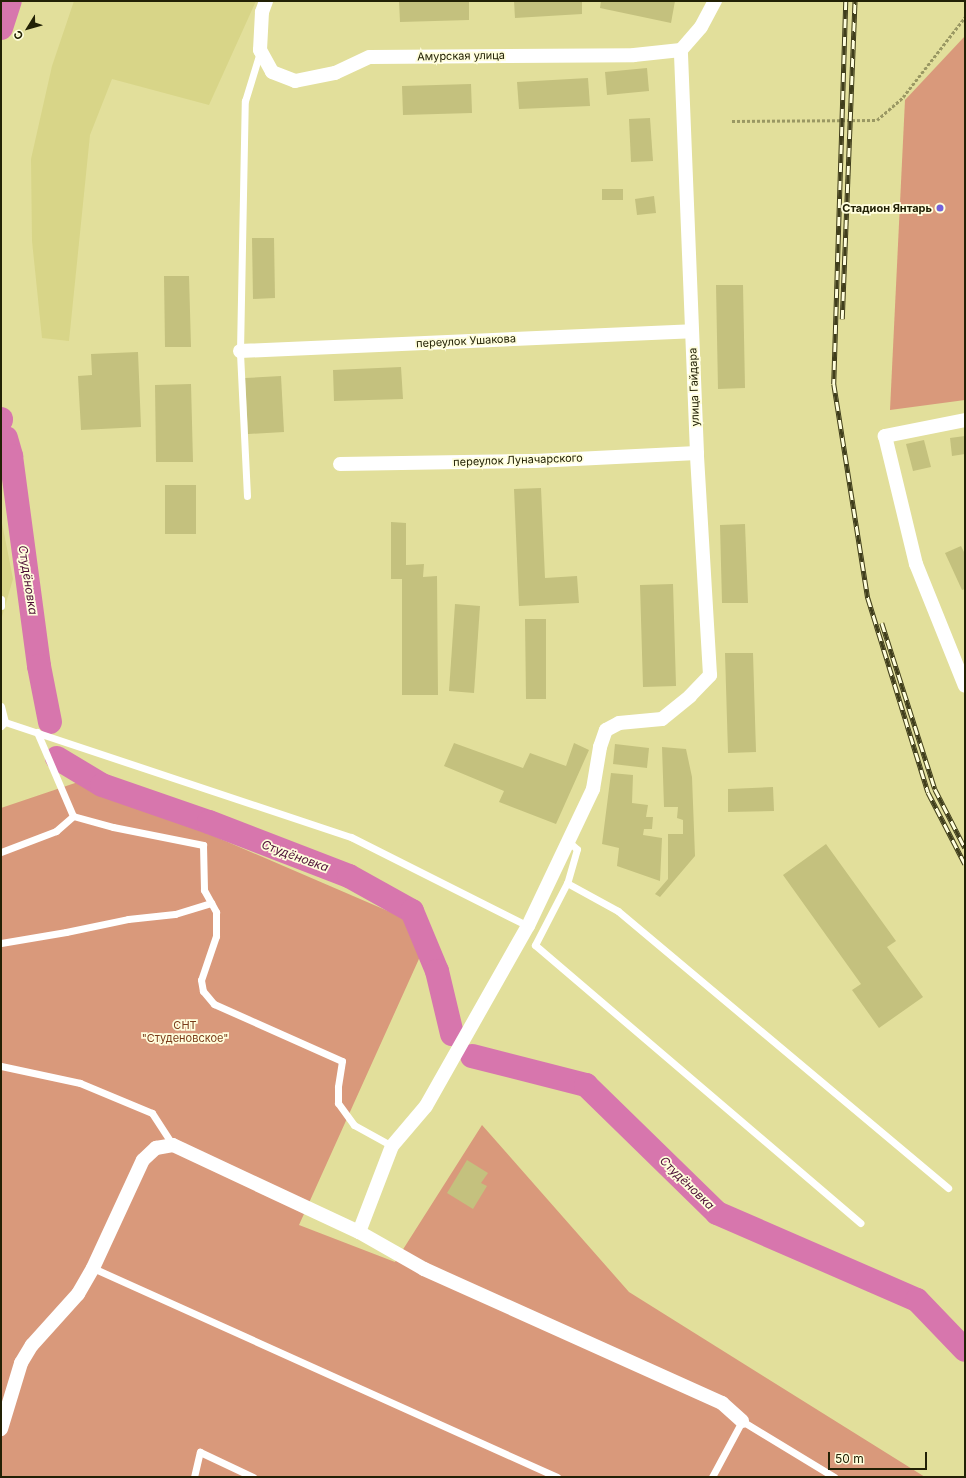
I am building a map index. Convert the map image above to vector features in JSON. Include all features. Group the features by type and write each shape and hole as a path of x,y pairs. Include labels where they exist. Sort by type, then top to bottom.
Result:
{"street":[{"path":"260,50 262,12 266,1"},
{"path":"681,50 701,27 715,1"},
{"name":"Амурская улица","path":"260,50 272,72 295,80 335,73 370,57 634,55 681,50"},
{"name":"улица Гайдара","path":"568,841 593,789 600,747 606,730 619,723 662,719 690,696 710,675 697,453 681,50"},
{"name":"переулок Ушакова","path":"240,351 692,331"},
{"path":"965,420 885,436 916,564 965,686"},
{"name":"переулок Луначарского","path":"340,464 535,460 697,453"},
{"path":"359,1232 392,1146 426,1106 528,926 568,841"},
{"path":"1,1429 21,1363 32,1345 78,1294 93,1268 143,1160 156,1148 173,1145 359,1232 424,1269 722,1403 742,1420"}],"lane":[{"path":"247,496 240,351 245,101 260,50"},
{"path":"1,599 1,606"},
{"path":"1,706 3,724 37,732 351,837 528,926"},
{"path":"37,732 73,816"},
{"path":"1,852 56,831 73,816"},
{"path":"73,816 113,827 203,845 204,890 216,912 216,936 201,980 203,992 214,1004 342,1061 338,1087 338,1103 354,1124 392,1146"},
{"path":"568,841 577,849 567,883 536,945 862,1223"},
{"path":"567,883 618,911 948,1188"},
{"path":"1,943 66,932 128,919 174,914 211,903"},
{"path":"1,1066 80,1083 152,1112 173,1145"},
{"path":"93,1268 557,1477"},
{"path":"712,1477 742,1420 834,1477"},
{"path":"194,1477 200,1452 253,1477"}],"path":[{"path":"732,121 877,120 903,97 965,17"}],"shaded area":[{"path":"74,1 256,1 209,105 112,79 90,135 69,341 42,338 32,241 31,159 52,66"},
{"path":"1,518 13,579 1,620"}],"green space":[{"name":"Стадион Янтарь","path":"965,36 965,400 890,410 905,100"},
{"name":"СНТ \"Студеновское\"","path":"84,780 432,930 299,1225 395,1262 482,1125 629,1292 925,1477 1,1477 1,808"}],"building":[{"path":"399,1 469,1 469,20 400,22"},
{"path":"514,1 582,1 582,14 515,18"},
{"path":"601,1 675,1 671,23 600,8"},
{"path":"647,68 649,91 607,95 605,72"},
{"path":"588,78 590,106 519,109 517,82"},
{"path":"471,84 472,113 403,115 402,86"},
{"path":"650,118 653,161 631,162 629,119"},
{"path":"602,189 623,189 623,200 602,200"},
{"path":"654,196 656,213 637,215 635,199"},
{"path":"252,238 274,238 275,298 253,299"},
{"path":"164,276 189,276 191,347 165,347"},
{"path":"716,285 743,285 745,388 718,389"},
{"path":"138,352 141,427 81,430 78,376 92,375 91,354"},
{"path":"401,367 403,399 334,401 333,370"},
{"path":"281,376 284,432 248,434 245,378"},
{"path":"191,384 193,462 156,462 155,385"},
{"path":"965,436 965,454 952,456 950,438"},
{"path":"924,440 931,467 913,471 906,444"},
{"path":"165,485 196,485 196,534 165,534"},
{"path":"541,488 545,578 577,576 579,603 519,606 514,489"},
{"path":"391,522 406,523 406,565 424,564 423,577 437,576 438,695 402,695 402,579 391,579"},
{"path":"745,524 748,603 722,603 720,525"},
{"path":"961,546 965,554 965,589 962,590 945,553"},
{"path":"673,584 676,686 643,687 640,585"},
{"path":"455,604 480,606 474,693 449,691"},
{"path":"525,619 546,619 546,699 526,699"},
{"path":"725,653 753,653 756,752 728,753"},
{"path":"454,743 523,768 530,753 566,766 574,743 589,750 556,824 499,802 504,791 444,766"},
{"path":"615,744 649,748 647,768 613,764"},
{"path":"662,747 686,749 692,777 695,856 660,897 655,894 668,879 668,834 683,834 683,820 677,818 678,807 664,807"},
{"path":"611,773 633,775 632,803 648,805 646,817 653,817 652,829 644,829 643,835 662,838 660,881 617,866 619,848 602,844"},
{"path":"773,787 774,811 728,812 728,789"},
{"path":"826,844 896,941 887,947 923,997 879,1028 852,990 861,984 783,875"},
{"path":"467,1160 488,1173 481,1183 487,1186 473,1209 447,1193"}],"waterway":[{"name":"Студёновка","path":"1,28 10,1"},
{"name":"Студёновка","path":"6,438 11,456 39,666 50,722"},
{"name":"Студёновка","path":"57,758 102,785 209,822 349,876 412,911 437,971 452,1034"},
{"name":"Студёновка","path":"472,1056 586,1085 717,1213 917,1300 965,1350"}],"railway":[{"path":"846,1 834,384 868,598 928,792 965,864"},
{"path":"842,319 855,1"},
{"path":"882,623 935,789 965,848"}],"place":[{"name":"Стадион Янтарь","path":"940,208"}]}
